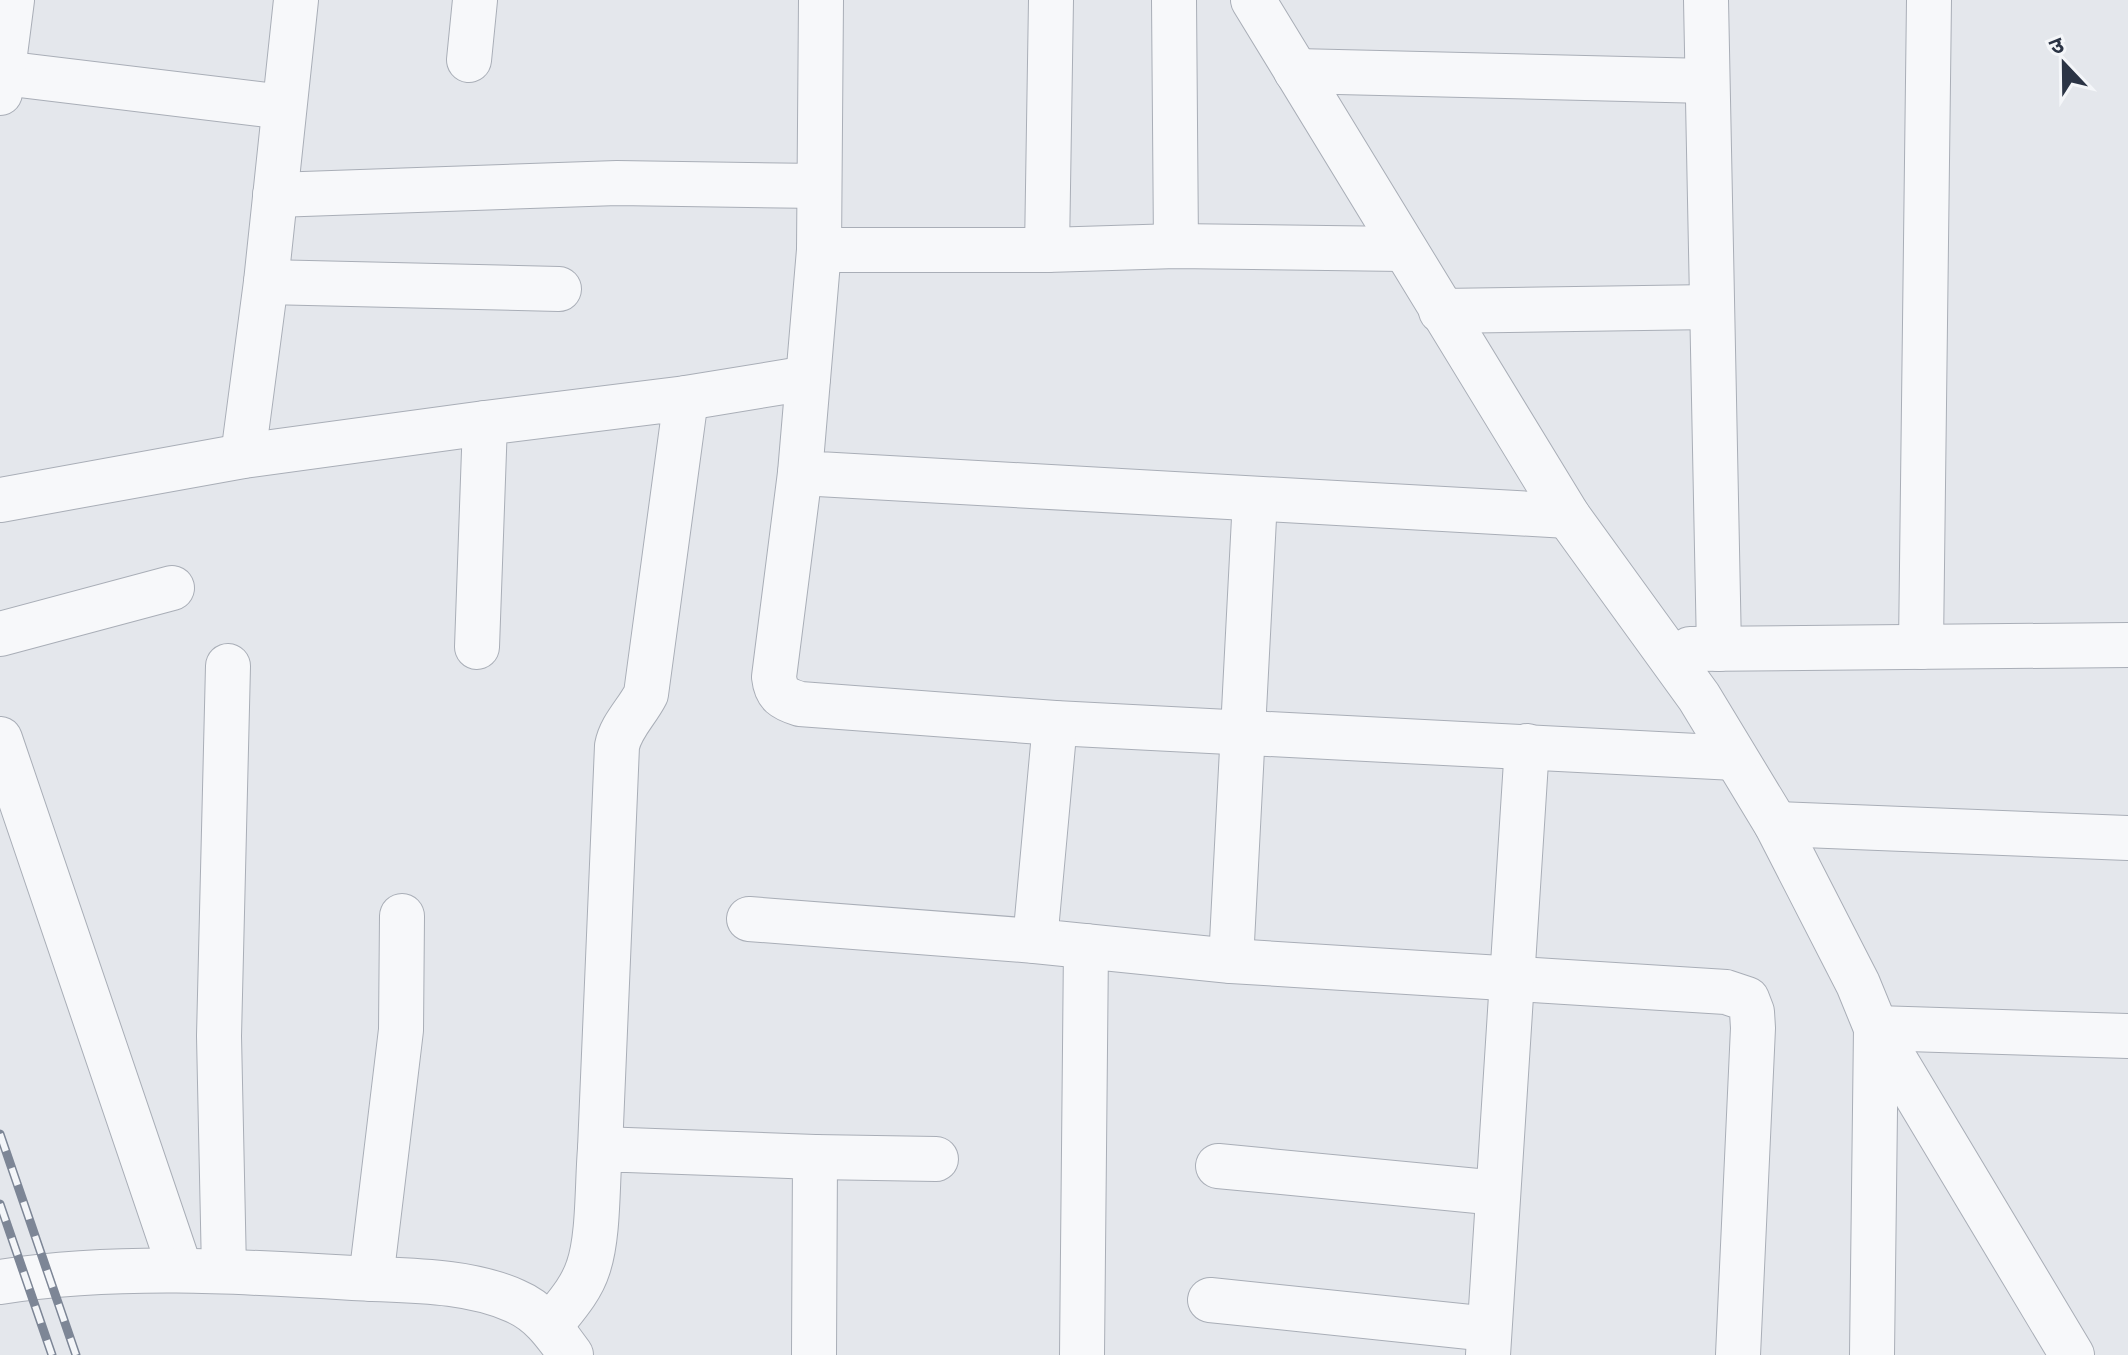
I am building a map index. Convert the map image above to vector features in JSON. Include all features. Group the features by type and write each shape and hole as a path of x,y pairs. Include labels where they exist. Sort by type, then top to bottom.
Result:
{"street":[{"path":"12,0 1,83 284,107"},
{"path":"243,456 266,282 296,0"},
{"path":"469,60 475,0"},
{"path":"821,0 819,250 800,473 774,677 775,686 784,699 800,704 1055,723 1735,758"},
{"path":"1047,250 1051,0"},
{"path":"1174,0 1176,246"},
{"path":"1253,0 1568,516 1699,697 1776,824 1858,984 1876,1028 2072,1355"},
{"path":"1706,0 1719,649"},
{"path":"1921,647 1929,0"},
{"path":"1296,71 1707,81"},
{"path":"275,195 617,183 819,186"},
{"path":"819,250 1047,250 1176,246 1403,249"},
{"path":"266,282 559,289"},
{"path":"1441,311 1712,307"},
{"path":"0,500 243,456 686,398 808,378"},
{"path":"560,1340 570,1300 588,1271 593,1252 617,746 623,728 636,714 646,694 686,398"},
{"path":"477,647 485,423"},
{"path":"800,473 1568,516"},
{"path":"1231,961 1255,499"},
{"path":"0,634 172,588"},
{"path":"1664,648 2128,645"},
{"path":"224,1270 219,1036 228,666"},
{"path":"1035,941 1055,723"},
{"path":"0,739 180,1269"},
{"path":"1210,1300 1488,1342 1527,746"},
{"path":"1776,824 2128,838"},
{"path":"371,1279 401,1030 402,916"},
{"path":"749,919 1035,941 1231,961 1726,992 1747,999 1753,1028 1738,1355"},
{"path":"1082,1355 1086,946"},
{"path":"1876,1028 2128,1036"},
{"path":"1872,1355 1876,1028"},
{"path":"600,1149 936,1159"},
{"path":"814,1355 815,1157"},
{"path":"1218,1166 1498,1193"},
{"path":"0,1282 180,1269 463,1287 529,1308 560,1340"}],"railway":[{"path":"0,1134 76,1355"},
{"path":"0,1204 52,1355"}]}
